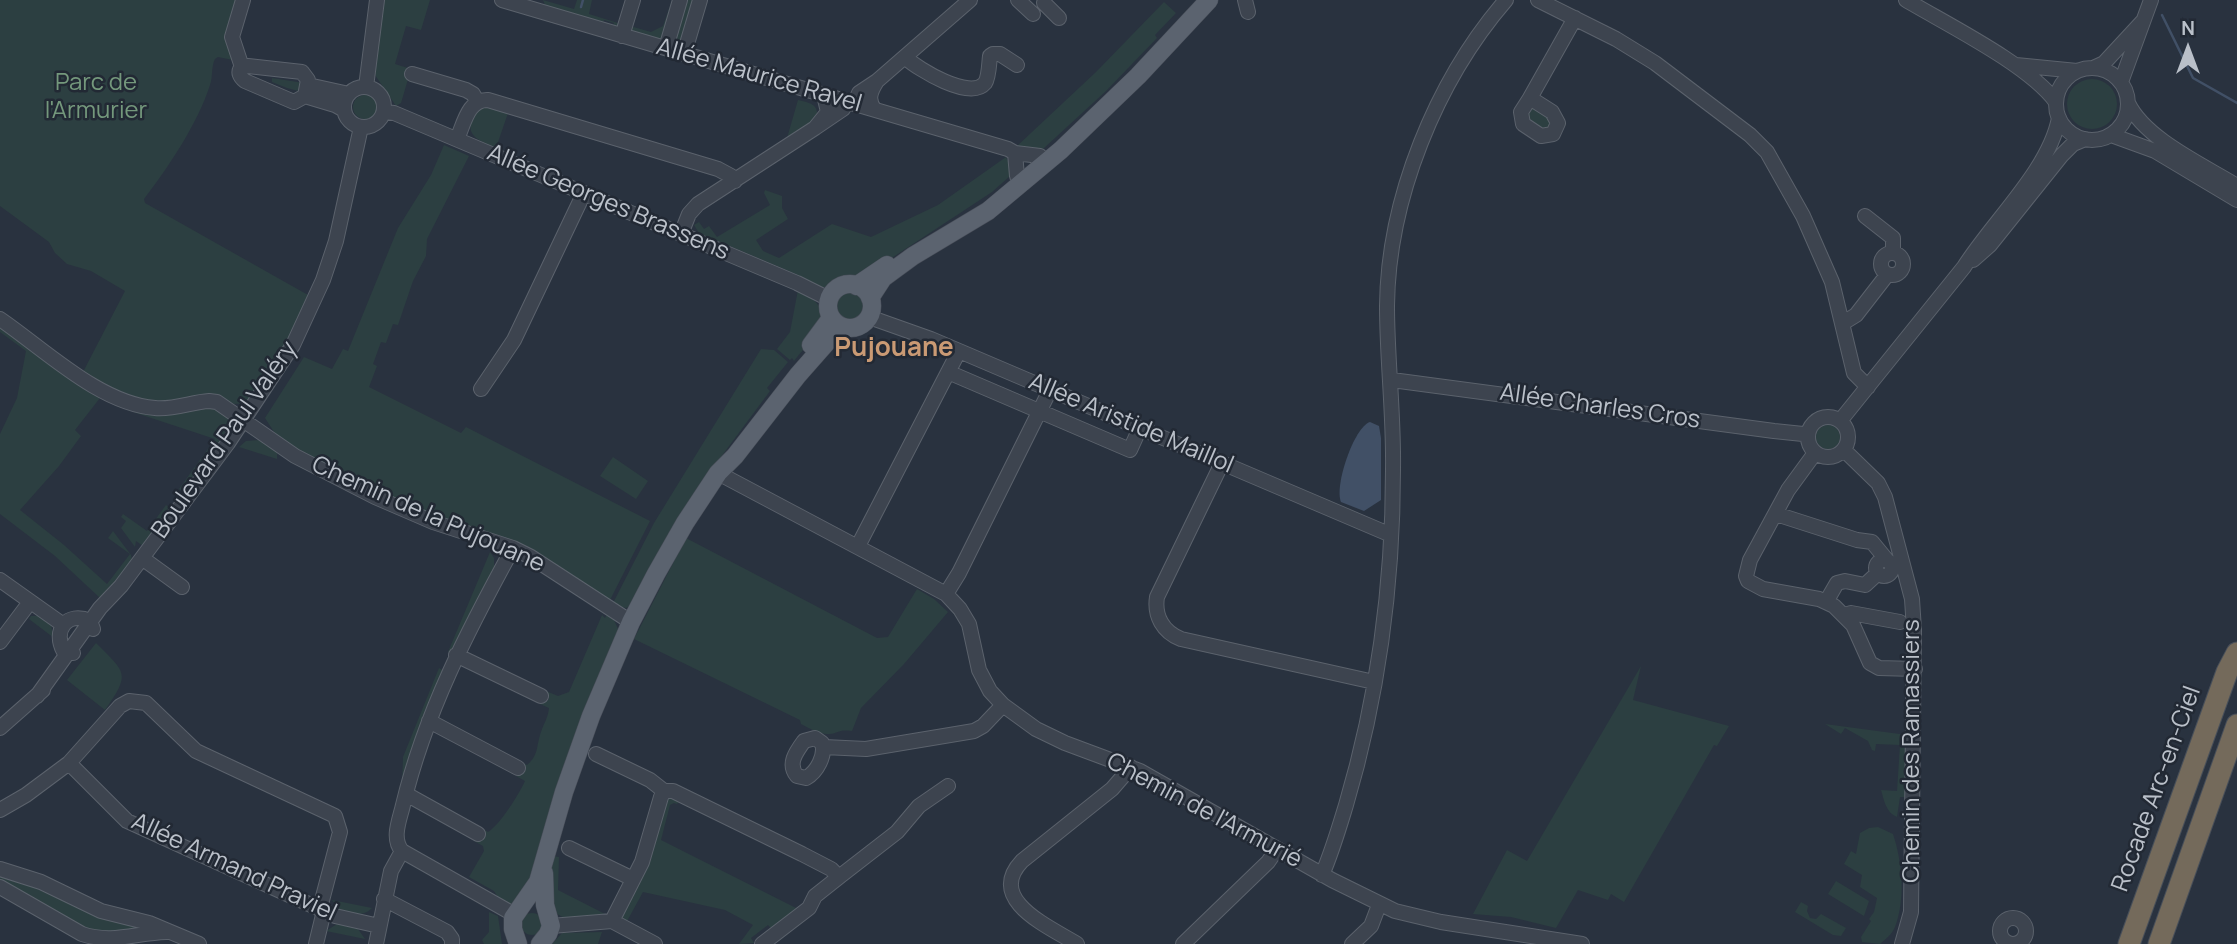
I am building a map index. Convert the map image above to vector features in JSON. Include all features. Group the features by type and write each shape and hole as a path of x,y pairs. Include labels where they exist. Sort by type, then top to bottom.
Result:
{"highway":[{"name":"Rocade Arc-en-Ciel","path":"2129,944 2232,663 2237,634"},
{"path":"2159,944 2237,725"}],"main road":[{"path":"856,286 979,206 1017,176 1131,71 1196,0"},
{"path":"870,298 883,278 913,256 988,211 1061,150 1138,76 1209,0"},
{"path":"545,931 528,943 517,940 512,925 538,882 591,716 631,622 685,523 722,468 728,452 783,375 835,315 837,289 849,285 867,292 871,311 869,317 858,327 835,315"},
{"path":"545,862 545,931"},
{"path":"518,912 535,905 545,931"}],"street":[{"path":"243,0 232,37 242,67 239,73 244,81 293,102 306,91 349,94"},
{"path":"366,87 377,0"},
{"name":"Allée Maurice Ravel","path":"502,0 536,5 622,36 1015,153 1040,156"},
{"path":"622,36 633,0"},
{"path":"666,48 680,0"},
{"path":"684,54 699,0"},
{"path":"681,234 692,209 843,109 970,0"},
{"path":"1018,0 1059,18"},
{"path":"1322,875 1358,765 1386,603 1394,470 1387,308 1388,277 1396,228 1405,189 1427,128 1465,57 1506,0"},
{"path":"1538,0 1616,39 1655,63 1750,135 1767,152 1803,216 1832,282 1854,373 1868,387"},
{"path":"1906,0 2013,64 2042,86 2056,102"},
{"path":"2121,82 2151,0"},
{"path":"1530,98 1575,18"},
{"path":"2013,64 2077,71 2093,68 2104,63 2143,21"},
{"path":"905,58 938,80 971,88 980,86 986,80 990,56 993,54 1000,54 1017,65"},
{"path":"242,67 302,72 307,77 306,91"},
{"path":"2093,68 2109,72 2121,82 2134,116 2157,136 2237,186"},
{"path":"1840,421 1964,267 1980,241 2037,168 2057,131 2059,118 2056,102 2060,87 2077,71"},
{"path":"412,74 466,90 477,101"},
{"path":"875,110 869,100 877,81"},
{"path":"306,91 344,110 350,121 360,127 375,124 384,111 381,95 366,87 360,87 349,94 344,110"},
{"path":"815,128 828,113 824,95"},
{"path":"457,139 471,107 477,101 491,101 718,169 735,181"},
{"path":"1964,267 1990,246 2073,144 2111,135 2124,121 2128,103"},
{"name":"Allée Georges Brassens","path":"384,111 457,139 797,283 835,315"},
{"path":"2059,118 2070,132 2085,139"},
{"name":"Boulevard Paul Valéry","path":"0,728 37,696 92,626 244,420 297,337 323,280 342,219 360,127"},
{"path":"2111,135 2155,151 2237,200"},
{"path":"1015,153 1017,176"},
{"path":"481,389 514,340 584,193"},
{"path":"1843,323 1856,315 1887,275 1881,269 1880,261 1885,255 1893,253 1893,238 1865,216"},
{"name":"Allée Aristide Maillol","path":"869,317 959,351 1391,534"},
{"name":"Chemin de la Pujouane","path":"0,319 53,359 103,391 155,408 209,401 228,408 295,456 433,522 513,548 547,566 631,622"},
{"path":"858,547 959,351"},
{"path":"948,372 1130,450 1140,428"},
{"name":"Allée Charles Cros","path":"1391,380 1774,431 1808,433"},
{"path":"946,594 1050,390"},
{"path":"1825,417 1840,421 1848,438 1844,450 1830,458 1815,453 1808,440 1812,425 1825,417"},
{"name":"Chemin des Ramassiers","path":"1844,450 1878,483 1885,497 1912,599 1915,669 1911,912 1902,944"},
{"path":"1815,453 1788,490 1747,568 1748,582 1763,589 1826,602 1845,615 1856,630 1870,663 1879,667 1915,669"},
{"path":"1222,463 1159,592 1156,607 1165,629 1181,639 1374,682"},
{"name":"Chemin de l'Armurié","path":"722,468 858,547 946,594 966,618 982,679 1003,705 1029,725 1052,737 1131,767 1322,875 1395,911 1441,922 1581,944"},
{"path":"1776,514 1857,540 1872,542 1891,563 1892,572 1883,576 1878,573 1865,585 1845,581 1838,583 1826,602"},
{"path":"513,548 456,655 429,721 406,794 396,837 397,845 402,851 518,912"},
{"path":"142,558 182,587"},
{"path":"0,580 62,624"},
{"path":"0,642 30,602"},
{"path":"1845,615 1851,612 1900,622"},
{"path":"72,652 60,642 62,624 77,618 92,626"},
{"path":"456,655 541,696"},
{"path":"0,810 26,795 69,763 120,706 129,701 146,703 196,751 335,816 340,832 316,944"},
{"path":"824,747 866,749 974,731 988,722 1003,705"},
{"path":"429,721 518,768"},
{"path":"596,754 650,780 664,791 682,793 824,866 839,877"},
{"name":"Allée Armand Praviel","path":"69,763 127,821 341,918 379,926"},
{"path":"1077,944 1019,906 1013,892 1014,873 1022,861 1112,789 1131,767"},
{"path":"762,944 809,908 815,896 897,832 919,806 948,786"},
{"path":"612,921 645,855 664,791"},
{"path":"406,794 478,834"},
{"path":"569,848 633,880"},
{"path":"1183,944 1268,862 1277,849"},
{"path":"376,944 393,866 402,851"},
{"path":"0,869 41,882 101,911 149,923 199,944"},
{"path":"0,887 97,940 117,941 169,933"},
{"path":"384,899 447,932 453,944"},
{"path":"1352,944 1368,930 1380,905"},
{"path":"545,931 612,921 655,944"}],"green space":[{"name":"Parc de l'Armurier","path":"0,0 240,0 233,60 218,57 215,59 205,100 190,130 144,199 145,203 308,295 291,335 247,403 234,404 221,399 147,402 110,389 82,374 125,291 91,271 67,264 55,253 49,242 0,206"},
{"path":"381,0 430,0 421,30 406,26 395,64 411,69 401,103 396,106 375,75"},
{"path":"543,0 574,9 577,0 592,0 589,14 621,24 615,27 614,23 604,20 602,26 547,10"},
{"path":"672,0 677,0 662,38 656,40 635,36 630,26 651,32 663,26"},
{"path":"683,0 696,0 683,41 678,47 673,40"},
{"path":"1164,2 1176,13 1155,35 1157,38 1106,91 1043,149 1039,151 1016,147 1096,72"},
{"path":"272,78 304,83 302,92 272,82"},
{"path":"2092,79 2110,86 2117,104 2110,122 2092,129 2074,122 2067,104 2074,86"},
{"path":"365,95 373,99 377,107 373,115 365,119 357,115 353,107 357,99"},
{"path":"798,100 815,107 817,118 787,138"},
{"path":"484,107 508,113 496,148 476,138 471,131 474,115"},
{"path":"1539,108 1539,112 1554,120 1547,133 1529,124 1526,110"},
{"path":"444,145 469,156 427,239 426,256 413,281 398,325 393,324 386,343 381,342 373,364 377,366 369,387 461,433 466,427 650,521 609,602 563,570 399,504 280,441 265,418 304,357 332,369 343,349 348,351 398,228 431,175"},
{"path":"1006,157 1011,167 1010,176 992,192 875,269 858,278 839,281 828,287 796,279 798,275 699,233 694,225 699,222 704,229 709,226 717,237 770,205 765,190 782,196 782,208 788,219 756,240 763,251 779,258 832,224 871,237 938,205"},
{"path":"798,290 819,306 822,315 817,332 794,361 777,349 790,332"},
{"path":"850,293 859,297 863,306 859,315 850,319 841,315 837,306 841,297"},
{"path":"0,325 43,358 157,413 211,405 228,418 228,431 183,492 179,489 215,439 100,398 75,430 81,436 59,466 20,510 107,584 130,554 108,538 113,531 131,555 132,560 113,586 100,598 55,556 0,514 0,434 17,398 26,351 0,332"},
{"path":"761,349 774,350 788,362 767,388 770,391 712,469 633,605 626,608 612,605 654,523"},
{"path":"1828,425 1839,432 1840,437 1833,448 1828,449 1817,442 1816,437 1823,426"},
{"path":"259,440 277,451 277,459 239,447 246,441"},
{"path":"613,457 648,481 636,499 600,476"},
{"path":"166,505 171,509 143,546 136,541 135,547 121,528 126,521 121,517 123,514 147,531"},
{"path":"686,538 877,638 888,637 917,589 948,612 904,664 861,708 852,731 822,733 634,639"},
{"path":"490,552 494,565 497,566 452,654 448,652"},
{"path":"607,614 614,620 619,631 536,876 512,904 501,902 494,891 469,877 484,851 483,846 474,841 483,839 483,829 488,832 493,828 525,781 516,776 524,773 526,768 523,763 527,765 537,750 548,715 549,708 540,704 549,699 546,691 558,696 569,692 602,615 605,618"},
{"path":"31,616 39,616 51,625 54,638 29,619"},
{"path":"96,643 114,661 122,674 119,688 105,710 67,680"},
{"path":"1641,666 1633,700 1729,726 1717,746 1714,745 1624,902 1611,894 1608,900 1578,890 1556,928 1511,917 1473,914 1507,850 1527,861"},
{"path":"439,668 444,671 402,785 403,757"},
{"path":"1825,724 1907,735 1906,797 1900,797 1897,817 1888,809 1881,790 1897,791 1900,745 1876,744 1875,751 1868,741 1845,728 1841,734"},
{"path":"668,798 681,798 677,804 670,805 661,840 798,909 772,929 768,925 751,938 754,943 739,944 753,925 725,910 643,892 626,923 620,918 663,803"},
{"path":"1878,827 1893,834 1899,856 1902,892 1895,927 1880,944 1862,942 1861,937 1871,921 1869,919 1874,912 1877,898 1860,887 1862,875 1844,864 1851,851 1856,854 1860,833"},
{"path":"552,856 559,857 558,890 607,915 566,919 554,912 548,880"},
{"path":"0,872 151,927 102,937 0,884"},
{"path":"1836,881 1869,901 1864,916 1828,894"},
{"path":"332,900 372,908 361,914 349,913 340,911"},
{"path":"1801,902 1808,906 1810,918 1816,919 1821,914 1846,928 1841,936 1833,935 1795,912"},
{"path":"489,912 498,916 502,944 484,944 482,940 489,932"},
{"path":"528,913 536,913 543,920 543,928 536,935 528,935 521,928 521,920"},
{"path":"337,924 358,929 365,939 326,931"},
{"path":"602,932 598,944 552,944 562,933"}],"water":[{"path":"1370,422 1379,426 1381,438 1381,500 1364,511 1341,502 1340,483 1352,445 1364,426"}],"waterway":[{"path":"581,7 583,0"},
{"path":"2162,15 2193,78 2237,103"}],"district":[{"name":"Pujouane","path":"894,349"}]}
